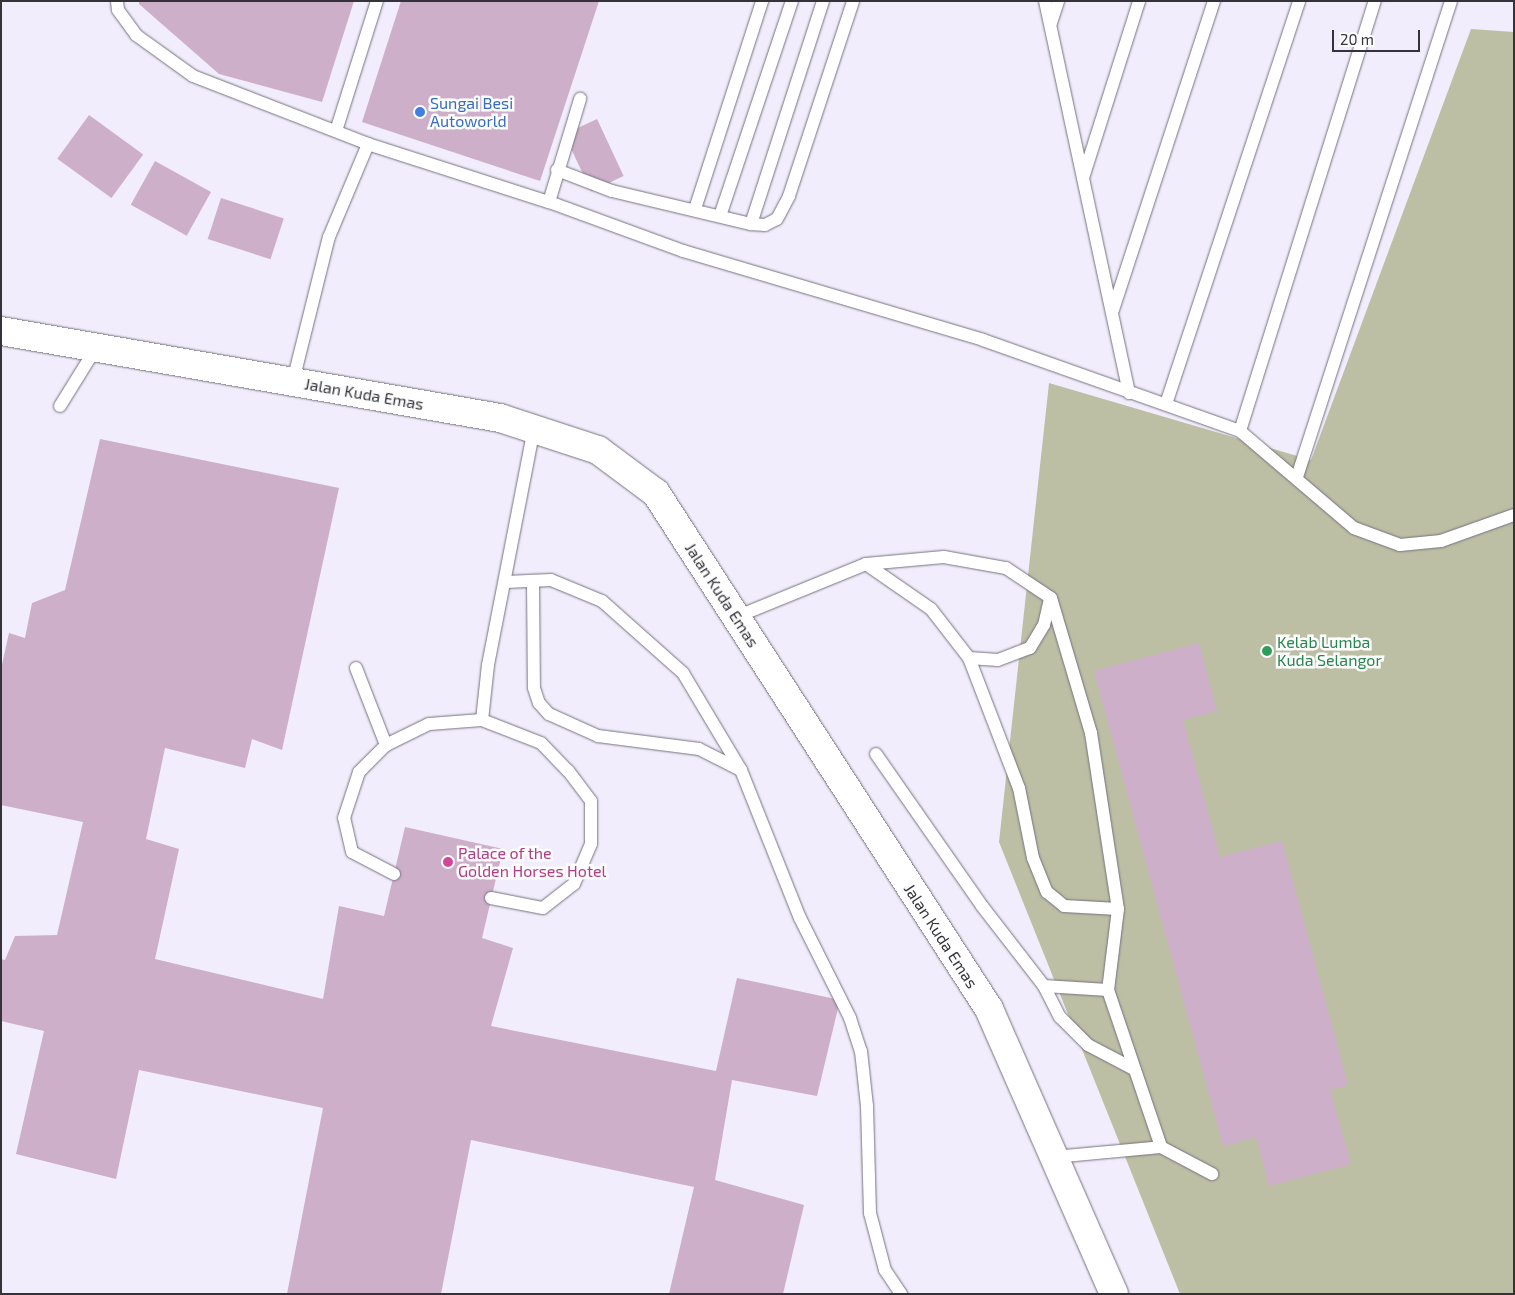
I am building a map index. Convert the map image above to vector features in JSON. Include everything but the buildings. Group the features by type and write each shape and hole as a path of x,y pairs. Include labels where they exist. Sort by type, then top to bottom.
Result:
{"street":[{"name":"Jalan Kuda Emas","path":"1,331 500,418 598,450 656,493 989,1009 1114,1294"}],"lane":[{"path":"117,1 118,10 136,35 193,76 368,144 549,202 683,251 983,340 1240,431 1297,477 1354,528 1400,545 1441,541 1514,515"},
{"path":"336,131 377,1"},
{"path":"695,209 762,1"},
{"path":"720,216 792,1"},
{"path":"751,224 823,1"},
{"path":"557,170 612,191 695,209 751,224 765,224 777,219 789,196 853,1"},
{"path":"1045,1 1129,393"},
{"path":"1050,24 1058,1"},
{"path":"1083,178 1139,1"},
{"path":"1112,312 1214,1"},
{"path":"1166,404 1299,1"},
{"path":"1240,431 1375,1"},
{"path":"1297,477 1452,1"},
{"path":"549,202 557,170 580,99"},
{"path":"293,382 329,237 368,144"},
{"path":"60,406 96,348"},
{"path":"482,720 488,664 506,582 534,429"},
{"path":"736,616 866,564 944,557 1006,568 1050,598 1091,733 1118,909 1108,990 1162,1147"},
{"path":"866,564 931,609 969,658 1018,788 1033,858 1048,892 1064,906 1118,909"},
{"path":"506,582 551,580 602,601 683,673 741,770 800,918 850,1018 861,1051 867,1106 870,1213 885,1270 901,1294"},
{"path":"533,581 534,688 539,702 549,714 598,736 699,749 741,770"},
{"path":"969,658 998,660 1030,648 1044,626 1050,598"},
{"path":"356,668 386,745"},
{"path":"394,874 352,852 344,818 358,772 386,745 429,724 482,720 541,743 592,801 591,844 574,884 543,908 491,898"},
{"path":"876,754 982,906 1044,986 1060,1017 1088,1046 1134,1069"},
{"path":"1044,986 1108,990"},
{"path":"1054,1157 1162,1147 1212,1174"}],"green space":[{"name":"Kelab Lumba Kuda Selangor","path":"1471,29 1514,32 1514,1294 1180,1294 999,842 1049,383 1311,460"}],"place":[{"name":"Sungai Besi Autoworld","path":"420,112"},
{"name":"Kelab Lumba Kuda Selangor","path":"1267,651"},
{"name":"Palace of the Golden Horses Hotel","path":"448,862"}]}
